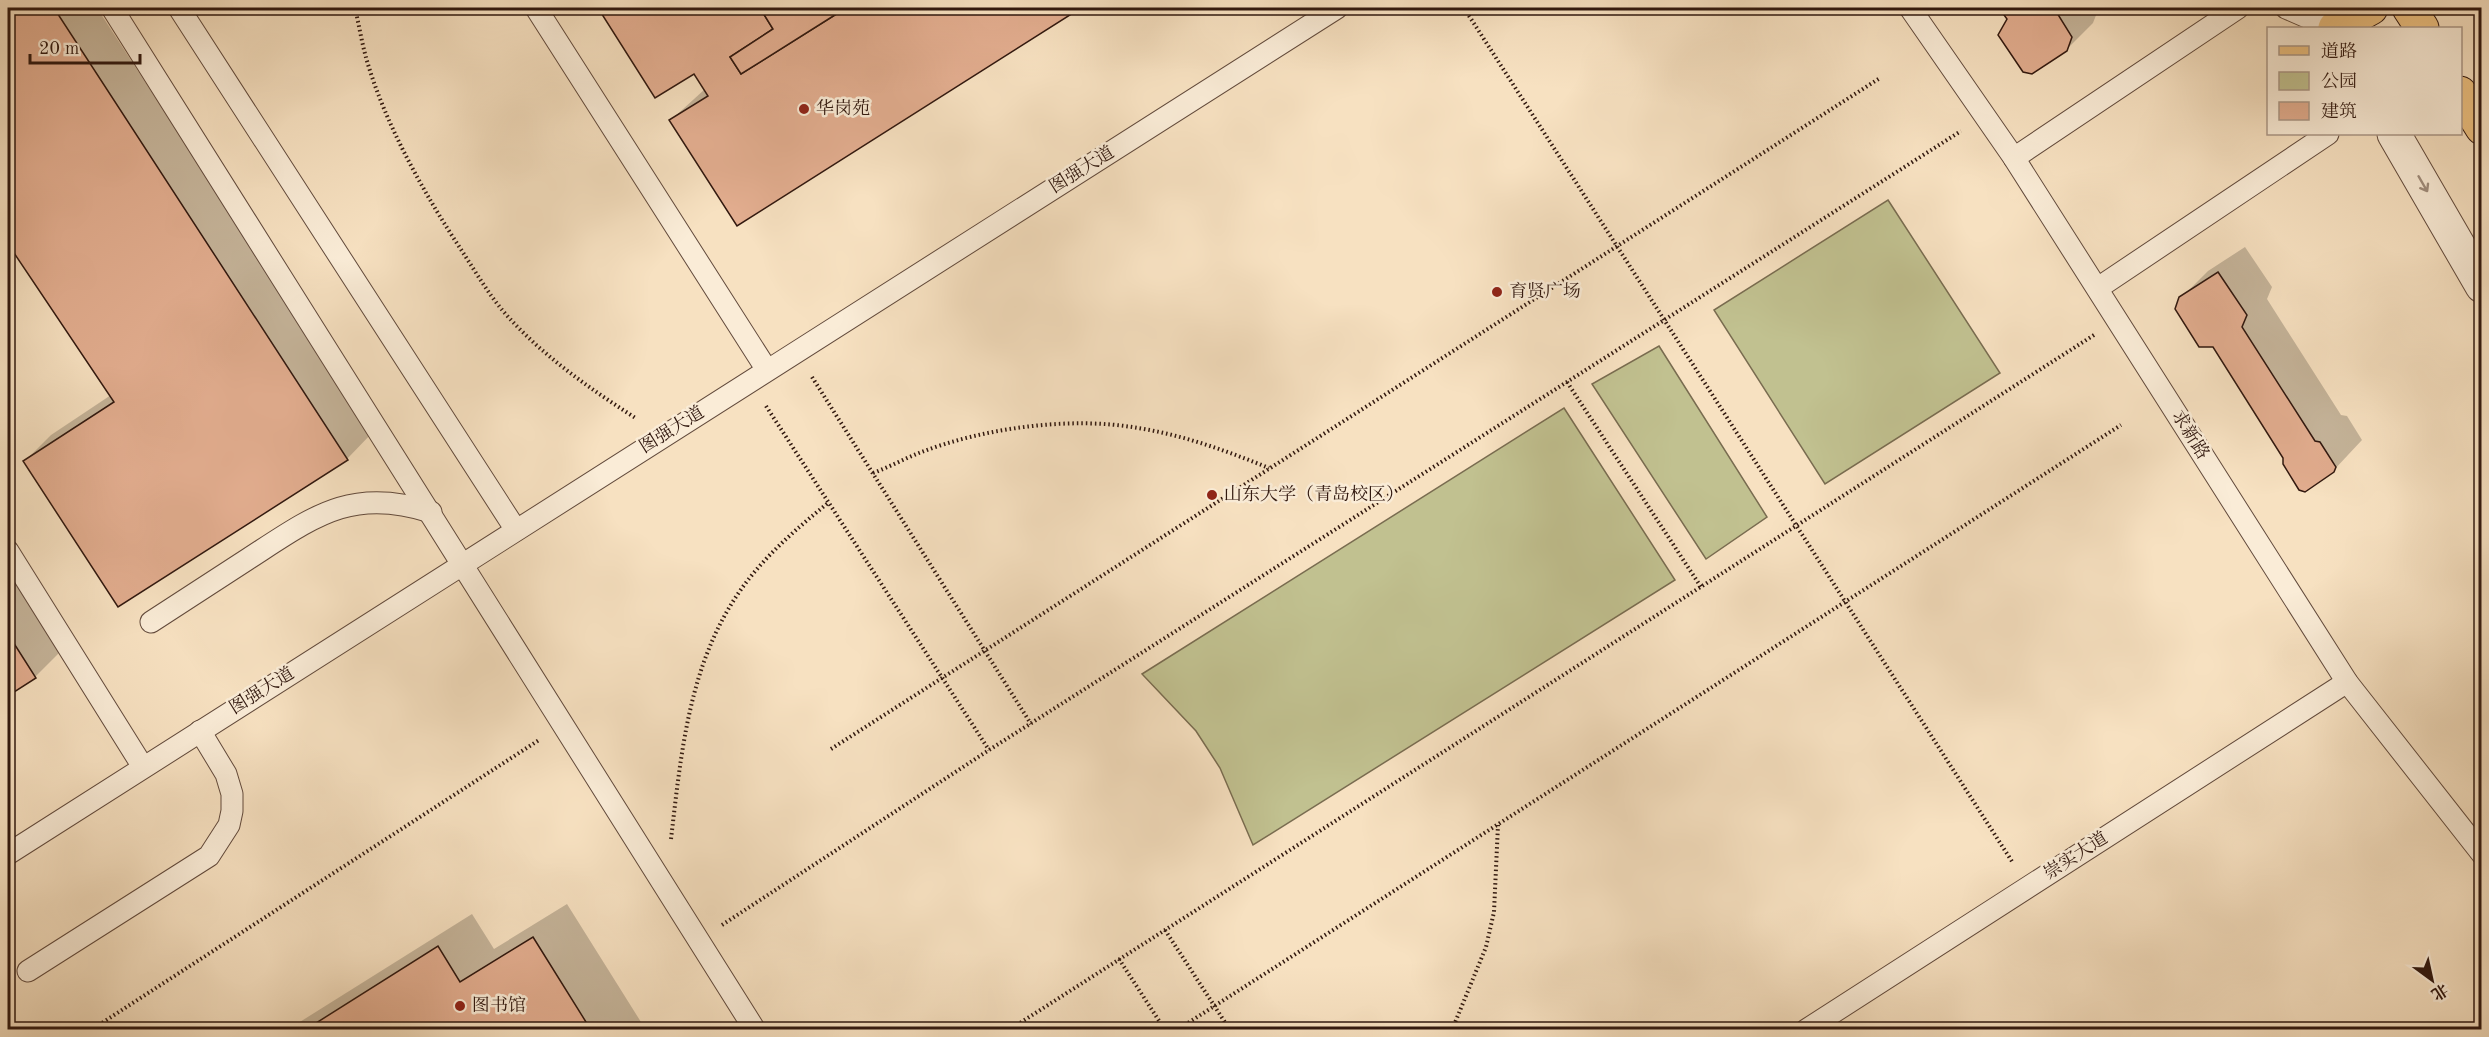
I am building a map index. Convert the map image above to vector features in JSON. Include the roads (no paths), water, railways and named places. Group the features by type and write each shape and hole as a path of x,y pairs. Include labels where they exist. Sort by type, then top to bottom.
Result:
{"main road":[{"path":"2336,27 2371,8"},
{"path":"2409,8 2421,27"},
{"path":"2462,96 2481,128"}],"street":[{"path":"2395,135 2481,286"}],"lane":[{"path":"112,8 756,1029"},
{"path":"180,8 516,530"},
{"path":"536,8 767,370"},
{"name":"图强大道","path":"8,854 1337,8"},
{"name":"求新路","path":"1910,8 2014,158 2347,682 2481,854"},
{"path":"2014,158 2238,8"},
{"path":"2286,8 2332,27"},
{"path":"2098,288 2327,135"},
{"path":"151,622 313,517 354,504 372,502 407,504 431,512"},
{"path":"8,552 143,767"},
{"name":"崇实大道","path":"1806,1029 2347,682"},
{"path":"28,971 209,856 229,825 232,794 226,774 200,730"}],"place":[{"name":"华岗苑","path":"804,109"},
{"name":"育贤广场","path":"1497,292"},
{"name":"山东大学（青岛校区）","path":"1212,495"},
{"name":"图书馆","path":"460,1006"}]}
